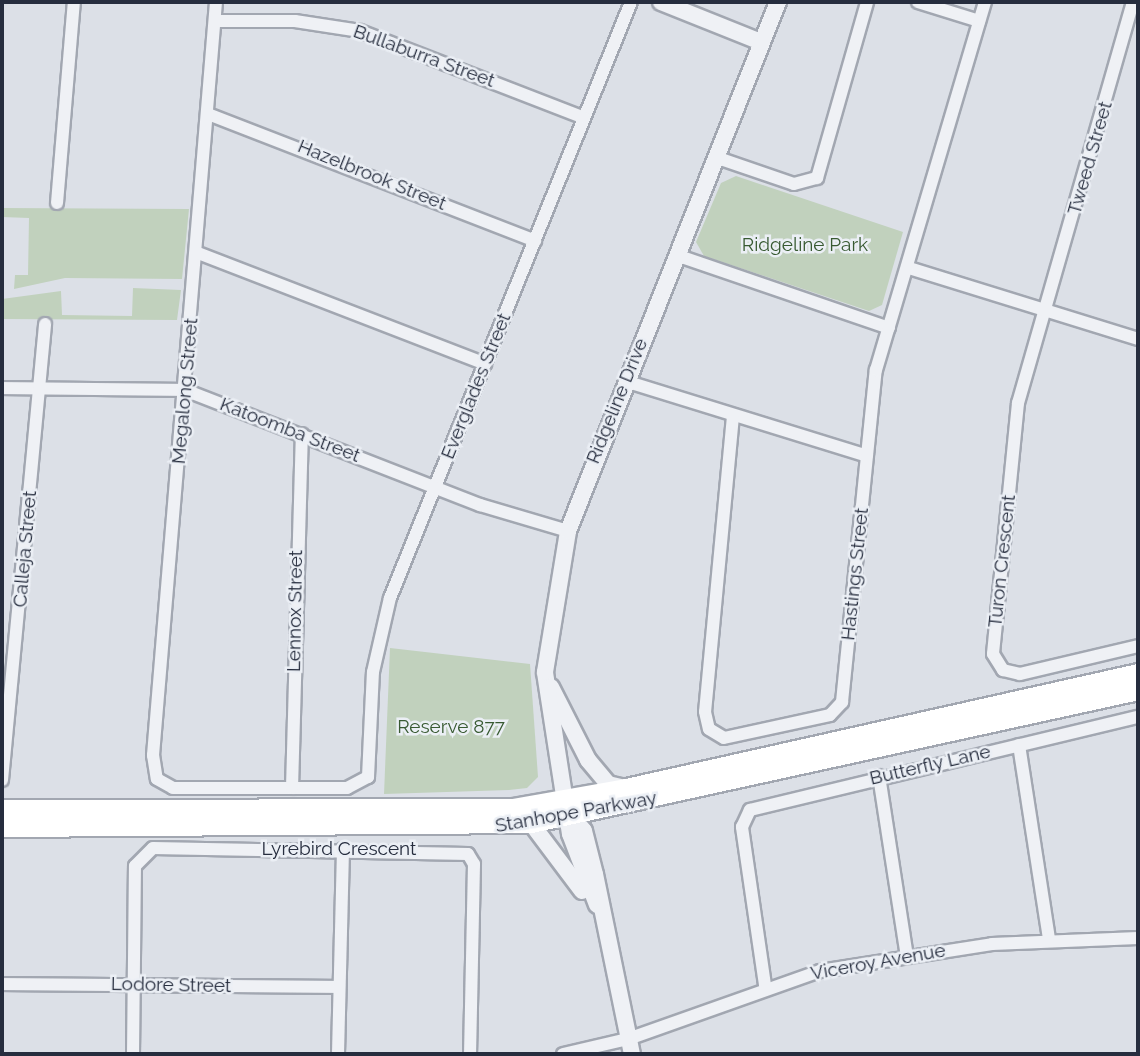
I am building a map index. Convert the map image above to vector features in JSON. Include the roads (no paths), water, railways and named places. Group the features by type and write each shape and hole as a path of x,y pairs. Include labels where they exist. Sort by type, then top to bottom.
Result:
{"main road":[{"name":"Stanhope Parkway","path":"2,827 531,823 626,788 1138,673"},
{"name":"Stanhope Parkway","path":"2,809 407,811 569,808 1138,690"}],"street":[{"path":"57,203 74,2"},
{"name":"Megalong Street","path":"216,2 198,253 153,755 157,779 173,788 292,788"},
{"name":"Everglades Street","path":"292,788 347,788 365,780 377,642 435,487 631,2"},
{"path":"661,2 761,43"},
{"name":"Ridgeline Drive","path":"597,905 581,876 545,672 568,531 625,381 778,2"},
{"path":"715,157 794,184 817,178 867,2"},
{"path":"918,2 979,21"},
{"name":"Hastings Street","path":"733,416 705,712 718,736 830,716 840,706 876,370 909,268 985,2"},
{"name":"Tweed Street","path":"1046,314 1133,2"},
{"name":"Bullaburra Street","path":"215,21 295,21 360,31 584,118"},
{"name":"Hazelbrook Street","path":"208,114 535,241"},
{"path":"198,253 485,364"},
{"path":"676,255 890,327"},
{"path":"909,268 1046,314 1138,339"},
{"name":"Turon Crescent","path":"1046,314 1017,411 995,660 1020,674 1138,646"},
{"name":"Calleja Street","path":"4,777 45,324"},
{"path":"625,381 867,456"},
{"name":"Katoomba Street","path":"2,388 185,390 435,487 568,531"},
{"name":"Lennox Street","path":"292,788 302,434"},
{"path":"545,672 588,760 608,784 626,788"},
{"name":"Butterfly Lane","path":"765,985 743,835 744,817 754,807 1138,718"},
{"path":"1019,744 1049,939"},
{"path":"879,776 907,956"},
{"path":"531,823 597,905 630,1046"},
{"name":"Lyrebird Crescent","path":"132,984 135,866 144,853 153,848 343,849 468,854 474,864 470,1054"},
{"path":"338,1054 343,849"},
{"name":"Viceroy Avenue","path":"563,1054 630,1046 765,985 907,956 1049,939 1138,938"},
{"name":"Lodore Street","path":"2,984 340,987"},
{"path":"132,984 133,1054"}],"park label":[{"name":"Ridgeline Park","path":"805,245"},
{"name":"Reserve 877","path":"451,727"}]}
